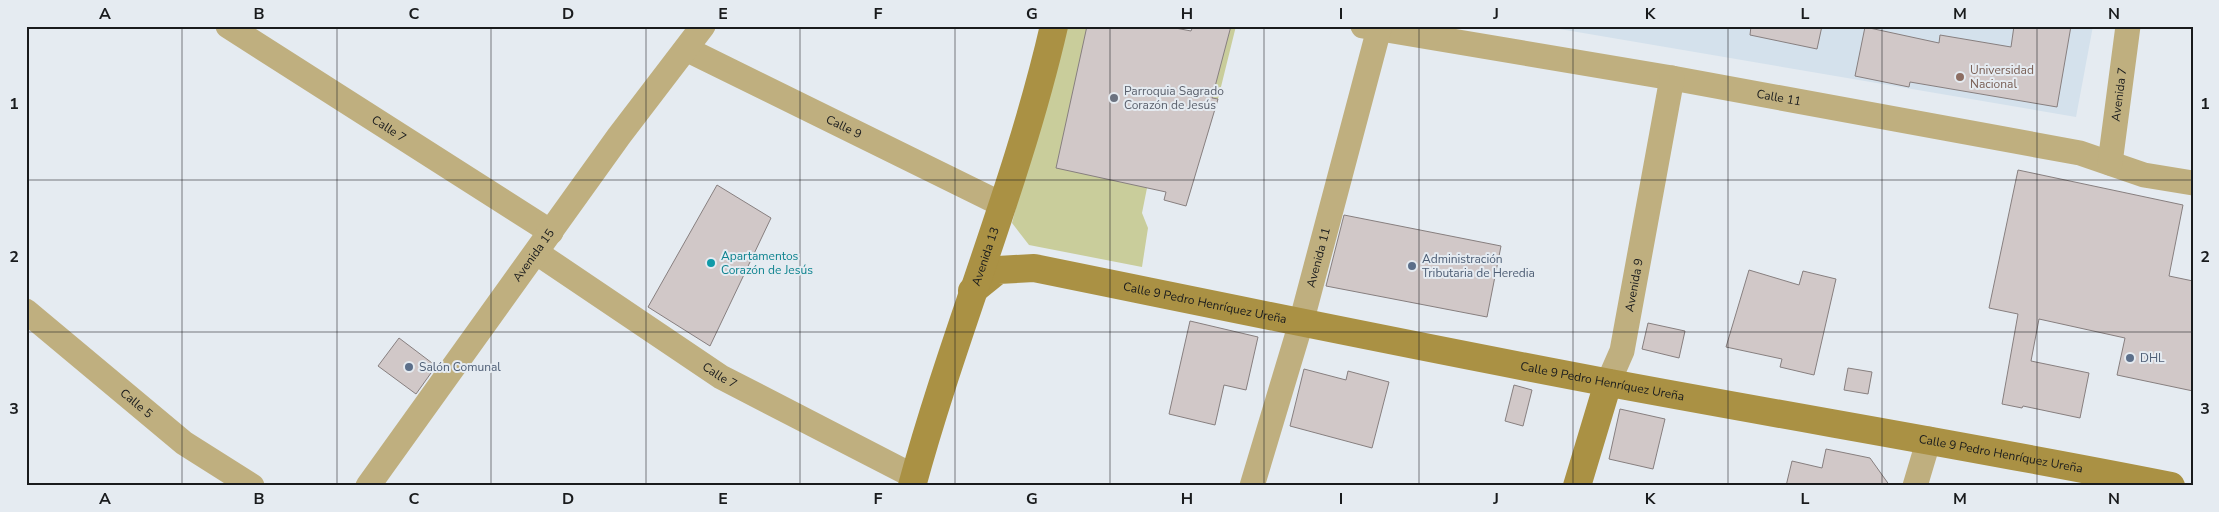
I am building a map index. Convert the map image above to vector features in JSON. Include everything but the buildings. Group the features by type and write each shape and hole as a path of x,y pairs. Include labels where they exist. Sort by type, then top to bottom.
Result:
{"main road":[{"name":"Avenida 13","path":"913,482 972,291 1003,205 1039,91 1054,26"},
{"name":"Calle 9 Pedro Henríquez Ureña","path":"1003,205 1002,234 1012,249 1034,268"},
{"name":"Calle 9 Pedro Henríquez Ureña","path":"972,291 998,270 1034,268 1608,383 1928,440 2171,486"},
{"name":"Avenida 9","path":"1577,486 1608,383"}],"street":[{"name":"Avenida 15","path":"368,486 537,253 619,136 703,26"},
{"name":"Avenida 7","path":"2110,163 2128,26"},
{"name":"Calle 7","path":"237,28 551,232"},
{"name":"Calle 11","path":"1371,28 1672,78 2080,153 2144,175 2193,183"},
{"name":"Avenida 11","path":"1252,486 1302,323 1371,28"},
{"name":"Calle 9","path":"686,48 1003,205"},
{"name":"Avenida 9","path":"1608,383 1622,351 1672,78"},
{"name":"Calle 7","path":"537,253 721,377 913,482"},
{"name":"Calle 5","path":"26,311 184,443 252,486"},
{"path":"1915,486 1928,440"}],"shaded area":[{"name":"Universidad Nacional","path":"1542,26 2093,26 2076,117"}],"green space":[{"path":"1063,26 1087,26 1147,188 1142,213 1148,228 1142,267 1029,245 1012,223"},
{"path":"1222,26 1236,26 1218,99 1212,98 1230,28"}],"place":[{"name":"Universidad Nacional","path":"1960,77"},
{"name":"Parroquia Sagrado Corazón de Jesús","path":"1114,98"},
{"name":"Apartamentos Corazón de Jesús","path":"711,263"},
{"name":"Administración Tributaria de Heredia","path":"1412,266"},
{"name":"DHL","path":"2130,358"},
{"name":"Salón Comunal","path":"409,367"}]}
